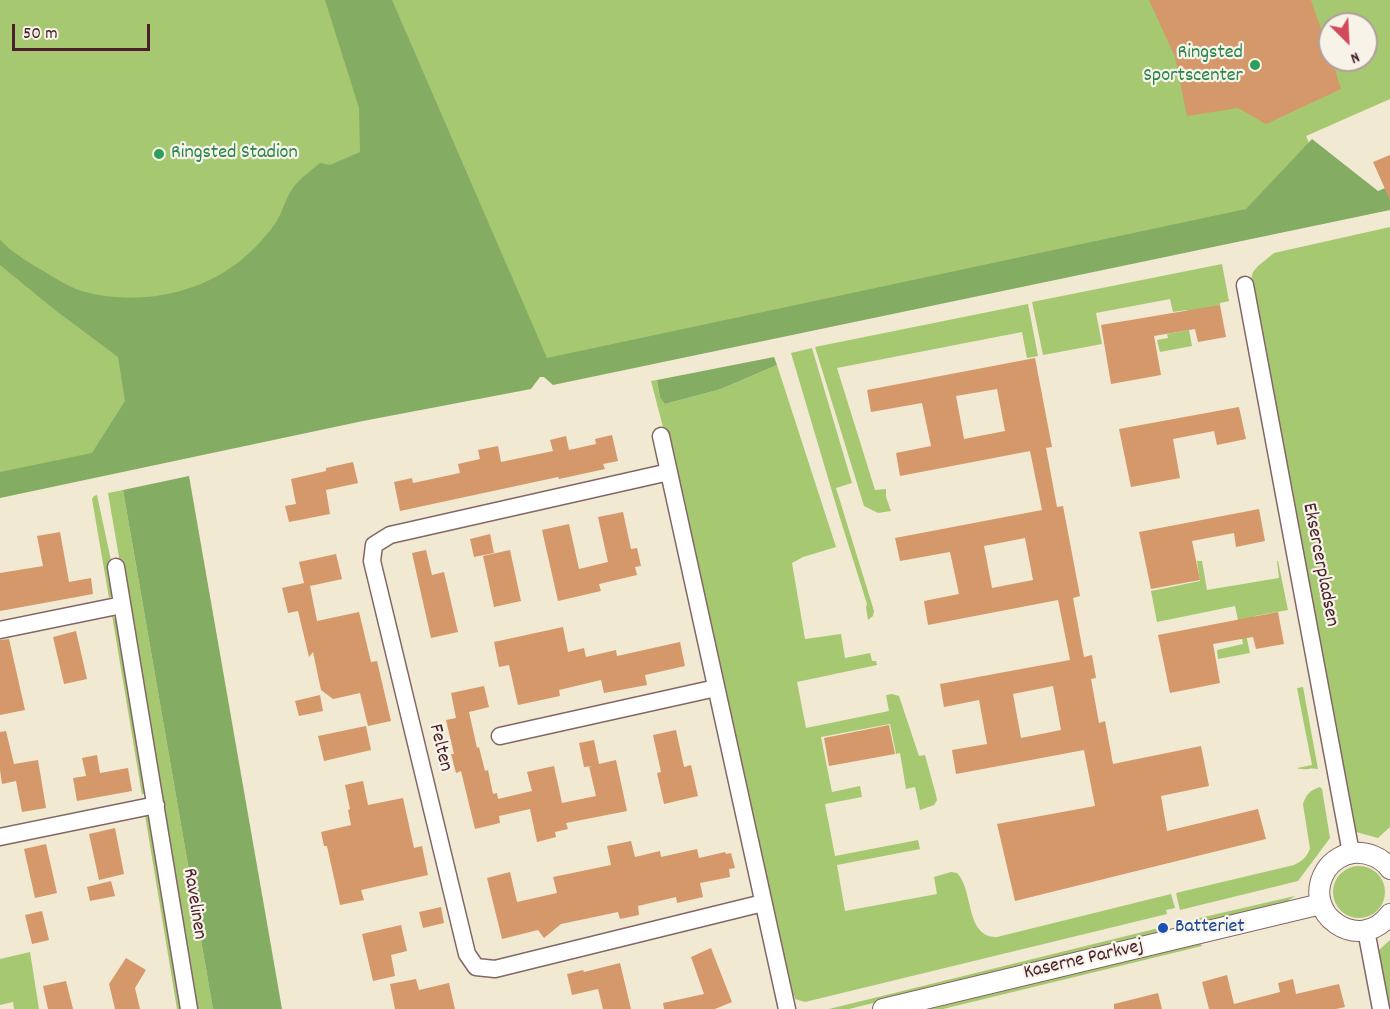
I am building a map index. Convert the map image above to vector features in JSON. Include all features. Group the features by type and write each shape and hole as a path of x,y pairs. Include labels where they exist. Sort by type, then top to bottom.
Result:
{"street":[{"name":"Eksercerpladsen","path":"1245,285 1351,853"},
{"path":"661,436 787,1009"},
{"name":"Felten","path":"669,472 390,535 374,545 372,561 468,954 476,967 495,969 763,903"},
{"name":"Ravelinen","path":"116,567 189,1009"},
{"path":"0,630 122,605"},
{"path":"500,736 716,688"},
{"path":"0,837 156,806"},
{"path":"1389,866 1377,857 1364,853 1351,853 1338,858 1328,866 1319,891 1321,904 1326,914 1343,928 1354,931 1366,930 1377,926 1390,914"},
{"name":"Kaserne Parkvej","path":"883,1009 1321,904"},
{"path":"1366,930 1381,1009"}],"green space":[{"path":"0,0 1390,0 1390,99 1306,136 1335,201 0,481"},
{"path":"325,0 392,0 547,358 1246,209 1312,139 1378,191 1390,186 1390,210 553,385 544,377 540,377 531,389 363,421 0,498 0,472 92,453 125,401 118,357 0,265 0,240 24,259 67,285 85,292 106,296 149,297 170,293 191,288 230,268 251,252 269,232 293,188 302,178 320,163 330,165 360,152 359,108"},
{"path":"1390,227 1390,827 1378,838 1356,832 1251,279 1258,266 1274,253"},
{"path":"1222,264 1229,301 1206,308 1190,324 1187,310 1173,312 1170,299 1096,313 1102,344 1043,355 1032,302"},
{"path":"1028,304 1038,356 1027,358 1022,332 837,368 875,490 886,489 891,511 878,513 864,506 815,347"},
{"path":"1189,330 1192,346 1160,352 1157,340 1168,338 1167,334"},
{"path":"812,348 852,483 836,488 874,611 873,616 868,620 867,604 791,353"},
{"path":"774,357 777,365 721,389 665,404 660,398 657,380"},
{"path":"777,365 836,547 803,557 792,563 805,639 841,634 845,658 870,653 872,661 876,661 877,665 797,682 806,728 889,711 886,695 899,696 919,756 925,755 937,800 934,805 920,810 915,787 906,789 900,753 896,754 890,724 821,737 832,792 860,786 862,797 825,804 835,856 918,840 920,849 837,865 845,911 937,894 934,877 951,872 957,873 962,881 971,912 980,930 987,935 997,937 1171,894 1175,908 1166,910 1167,914 805,1002 791,995 651,381 657,380 660,398 665,404 721,389"},
{"path":"189,476 282,1009 213,1009 123,490"},
{"path":"123,490 213,1009 197,1009 123,563 120,563 108,493"},
{"path":"97,495 112,565 113,595 109,598 92,499"},
{"path":"1197,561 1202,561 1207,590 1279,578 1278,561 1288,610 1255,616 1245,630 1250,653 1218,659 1217,650 1243,644 1235,606 1157,622 1151,591 1200,581"},
{"path":"112,615 119,623 146,791 142,795"},
{"path":"1303,687 1318,769 1297,768 1312,765 1297,688"},
{"path":"1320,787 1330,838 1298,881 1180,910 1176,893 1294,865 1303,859 1310,849 1303,804 1309,793"},
{"path":"145,815 151,820 182,1009 177,1009"},
{"path":"1359,866 1369,868 1377,874 1383,882 1385,892 1383,902 1377,910 1369,916 1359,918 1349,916 1341,910 1335,902 1333,892 1335,882 1341,874 1349,868"},
{"path":"1295,896 1286,902 1195,924 1195,919"},
{"path":"1163,927 1164,931 849,1009 829,1009"},
{"path":"1390,940 1390,1009 1389,1009 1378,951"},
{"path":"1200,942 1202,946 943,1009 926,1009"},
{"path":"30,952 39,1009 14,1009 13,1002 0,1005 0,959"}],"building":[{"name":"Ringsted Sportscenter","path":"1149,0 1311,0 1318,20 1318,72 1336,72 1341,89 1266,124 1238,108 1187,116 1175,57"},
{"path":"1390,155 1390,200 1373,162"},
{"path":"1220,305 1226,337 1198,342 1195,329 1154,336 1161,375 1111,384 1101,325"},
{"path":"1035,358 1052,447 1046,448 1057,507 1063,506 1080,596 1073,598 1084,657 1092,655 1096,678 1091,679 1099,723 1105,721 1113,764 1201,746 1209,786 1161,796 1167,831 1258,809 1266,839 1015,901 997,824 1095,806 1084,750 956,774 952,750 987,744 979,700 944,707 940,684 1070,660 1058,600 928,625 924,601 959,594 950,552 900,561 895,538 1042,510 1030,451 900,476 896,453 931,446 922,403 871,412 867,390","holes":["997,389 1005,431 964,439 956,396","1025,538 1033,580 992,588 984,546","1053,686 1061,730 1021,738 1013,694"]},
{"path":"1239,407 1246,439 1217,445 1214,431 1173,439 1180,478 1131,487 1119,429"},
{"path":"612,435 618,461 603,464 605,469 400,511 394,482 412,478 413,483 460,473 458,464 480,459 478,450 498,446 501,462 553,451 550,440 566,436 569,450 596,444 595,439"},
{"path":"353,462 358,483 326,490 330,514 289,522 285,506 296,504 291,479"},
{"path":"1259,509 1265,541 1236,547 1234,533 1192,541 1200,580 1151,589 1139,532"},
{"path":"623,512 631,549 637,548 641,566 635,567 637,575 599,584 601,591 558,601 542,530 569,524 579,569 608,562 598,517"},
{"path":"60,532 69,582 91,578 93,594 0,611 0,573 43,566 37,536"},
{"path":"490,534 494,553 474,557 470,539"},
{"path":"426,550 432,575 444,572 458,632 431,638 412,553"},
{"path":"510,550 521,601 494,607 483,556"},
{"path":"336,554 342,579 310,586 317,621 359,612 371,662 377,661 391,721 368,726 360,693 333,699 321,690 313,652 309,657 298,611 288,613 282,588 304,583 299,562"},
{"path":"1278,612 1284,644 1256,649 1253,637 1213,644 1220,683 1170,693 1158,635"},
{"path":"563,627 568,652 584,648 586,657 616,650 617,656 680,642 685,666 645,675 647,685 604,693 601,680 559,690 560,696 518,705 509,665 499,667 494,642"},
{"path":"76,631 87,679 64,684 53,637"},
{"path":"9,639 25,710 0,715 0,640"},
{"path":"484,686 489,707 469,712 477,748 479,747 485,771 488,770 493,794 497,793 498,799 532,791 527,772 554,766 562,803 596,796 589,766 584,767 579,743 594,740 599,764 616,760 627,811 566,823 568,829 555,832 556,837 537,842 530,809 499,816 500,823 475,829 461,771 456,773 446,720 456,718 451,693"},
{"path":"320,695 323,711 299,716 295,701"},
{"path":"889,725 895,754 829,766 824,738"},
{"path":"366,726 371,750 324,761 318,736"},
{"path":"676,730 684,767 691,765 698,796 664,804 657,773 661,772 653,735"},
{"path":"6,731 14,764 38,760 46,808 22,812 16,781 2,784 0,732"},
{"path":"97,755 100,773 128,768 132,791 77,801 73,778 86,776 82,758"},
{"path":"363,781 368,805 403,798 414,848 422,846 428,875 361,890 364,900 340,905 327,846 324,846 321,832 351,825 345,785"},
{"path":"115,828 124,874 99,880 89,834"},
{"path":"631,841 635,857 660,851 661,857 697,849 699,858 725,852 726,854 731,853 735,868 729,869 730,877 700,883 703,897 677,903 676,897 638,906 639,915 620,919 618,912 561,924 544,938 538,930 502,939 487,878 510,872 517,902 557,893 553,877 611,865 607,846"},
{"path":"46,844 57,893 35,898 24,849"},
{"path":"111,881 115,896 90,901 87,887"},
{"path":"441,907 444,923 423,928 419,912"},
{"path":"42,911 49,940 32,944 25,915"},
{"path":"401,925 407,951 391,955 395,976 373,981 362,934"},
{"path":"711,948 732,1002 715,1009 664,1009 663,1003 704,994 691,957"},
{"path":"126,958 146,970 135,988 140,1009 115,1009 109,984"},
{"path":"620,963 631,1009 603,1009 598,989 572,995 567,974"},
{"path":"1227,975 1234,1004 1280,992 1278,983 1293,979 1296,994 1339,984 1345,1007 1336,1009 1209,1009 1202,982"},
{"path":"416,979 419,990 449,983 455,1009 395,1009 390,984"},
{"path":"66,981 73,1009 48,1009 43,986"},
{"path":"1158,993 1162,1009 1114,1009 1114,1004"}],"place":[{"name":"Ringsted Sportscenter","path":"1255,65"},
{"name":"Ringsted Stadion","path":"159,154"},
{"name":"Batteriet","path":"1163,928"}]}
